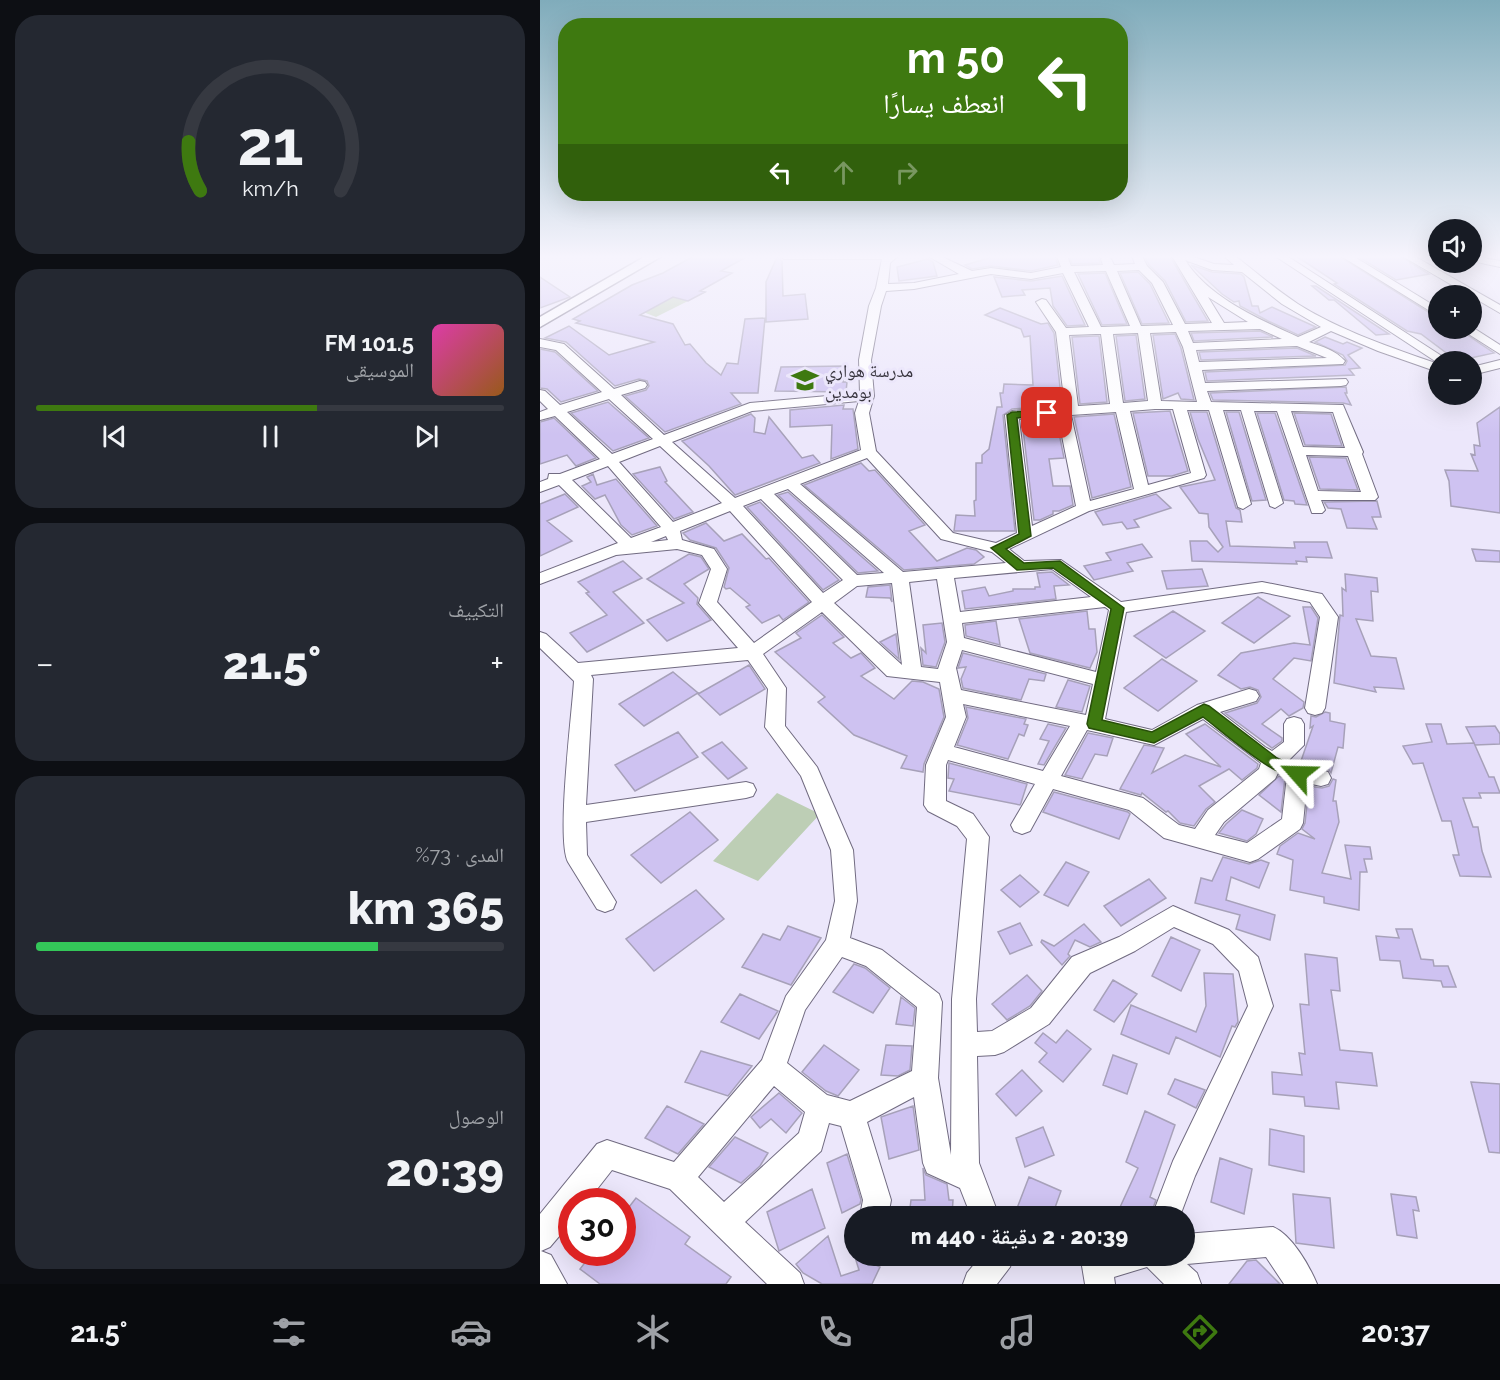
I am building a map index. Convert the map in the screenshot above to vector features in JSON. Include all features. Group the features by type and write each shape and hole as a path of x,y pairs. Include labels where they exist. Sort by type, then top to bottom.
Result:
{"street":[{"path":"873,316 865,360 867,396 862,413 869,452 947,536 998,548 1021,567"},
{"path":"1051,316 1062,332 1068,411 1084,508"},
{"path":"1091,316 1101,331 1142,492"},
{"path":"1133,316 1140,329 1155,405"},
{"path":"1174,316 1189,347 1199,387 1210,406 1243,504"},
{"path":"1214,316 1220,326"},
{"path":"1194,366 1338,361 1329,353 1298,342 1247,316"},
{"path":"1311,316 1330,327 1428,362"},
{"path":"1322,316 1363,336 1428,362"},
{"path":"1374,316 1428,351"},
{"path":"1062,332 1262,325"},
{"path":"1189,347 1298,342 1330,327"},
{"path":"1482,339 1500,350"},
{"path":"540,343 560,348 733,505 825,604 894,671 912,672 949,685 1088,723 1154,738 1204,710 1249,696"},
{"path":"1482,361 1500,357"},
{"path":"1482,368 1500,364"},
{"path":"1199,387 1341,382"},
{"path":"540,416 640,385"},
{"path":"540,394 610,460 674,536 708,552 719,569 708,603 753,652 777,688 775,727 810,773 842,850 846,901 837,944 795,1004 772,1068 679,1178"},
{"path":"540,487 750,406 867,396"},
{"path":"1025,536 1012,415 1155,405 1338,408 1356,452 1370,496 1312,495"},
{"path":"998,548 1084,508 1198,475 1179,405"},
{"path":"1246,406 1275,503"},
{"path":"1283,408 1317,510"},
{"path":"1298,451 1356,452"},
{"path":"540,579 620,548 674,536 733,505 869,452"},
{"path":"540,475 562,479 620,548"},
{"path":"790,483 900,578 912,672"},
{"path":"764,493 854,581"},
{"path":"574,670 753,652 825,604 854,581 1055,564 1113,604"},
{"path":"945,574 956,642 947,668 956,717 936,765 935,805 965,820 978,837 964,999 964,1045 965,1163 981,1206"},
{"path":"951,619 1262,587 1316,598 1329,617 1316,708"},
{"path":"1023,825 1048,781 1088,723 1103,680 1113,604"},
{"path":"540,638 584,679 575,815 576,856 605,902"},
{"path":"956,642 1103,680"},
{"path":"1204,710 1272,762 1298,774 1321,778"},
{"path":"1200,840 1216,816 1268,773 1272,762 1294,745 1294,724"},
{"path":"942,751 1136,804 1172,832 1250,853 1292,823 1298,774"},
{"path":"575,815 746,790"},
{"path":"964,1045 995,1043 1040,1016 1081,966 1127,944 1173,916 1221,937 1249,965 1261,1006 1183,1171 1170,1206"},
{"path":"837,944 874,958 930,1002 925,1078 937,1163 970,1178"},
{"path":"772,1068 820,1107 850,1115 925,1078"},
{"path":"725,1221 811,1141 820,1107"},
{"path":"850,1115 877,1200 876,1206"},
{"path":"540,1237 607,1154 679,1178 789,1284"},
{"path":"1195,1248 1273,1242 1302,1284"},
{"path":"540,1266 552,1284"},
{"path":"978,1284 992,1266"},
{"path":"1097,1266 1100,1284"},
{"path":"1167,1266 1186,1284"}],"green space":[{"path":"777,793 820,814 758,881 713,861"}],"building":[{"path":"578,316 643,316 673,324 685,345 690,344 706,363 721,375 727,363 738,364 745,319 765,318 758,393 731,393 741,404 665,432 625,396 646,390 649,386 647,381 639,379 615,386 566,342 545,338 569,326 609,355 654,342 576,323 580,321 573,319"},
{"path":"766,316 808,316 808,319 766,322"},
{"path":"987,316 1020,316 1041,324 1048,323 1054,333 1062,405 1012,409 1003,415 1015,531 954,531 956,515 975,516 976,463 982,463 982,455 989,449 997,407 1002,407 1000,393 1003,393 1004,384 1033,385 1030,336 1024,337 1021,329"},
{"path":"1060,316 1081,316 1085,325 1067,326"},
{"path":"1098,316 1124,316 1127,324 1102,325"},
{"path":"1139,316 1166,316 1169,323 1142,324"},
{"path":"1183,316 1205,316 1208,321 1186,322"},
{"path":"1259,316 1292,316 1316,327 1298,335"},
{"path":"1353,316 1362,316 1389,334 1376,335"},
{"path":"1384,316 1428,316 1428,339 1473,339 1494,353 1482,356 1482,351 1444,351 1421,334 1407,331"},
{"path":"1260,331 1273,337 1194,341 1191,333"},
{"path":"1175,334 1181,348 1194,400 1181,399 1178,393 1163,399 1153,335"},
{"path":"1136,335 1145,399 1125,401 1116,336"},
{"path":"1099,336 1107,402 1080,404 1072,337"},
{"path":"1325,337 1362,348 1348,355 1360,368 1349,369 1354,375 1207,381 1205,372 1345,365 1347,361 1343,355 1315,342"},
{"path":"1297,348 1316,356 1201,360 1199,352"},
{"path":"540,349 555,352 598,391 561,402 547,389 540,388"},
{"path":"845,366 843,382 847,382 846,392 775,391 781,367"},
{"path":"1346,387 1347,393 1345,393 1351,405 1213,400 1210,393"},
{"path":"608,402 649,438 613,451 571,413"},
{"path":"844,405 843,409 853,409 858,449 831,459 832,425 790,427 790,410"},
{"path":"1500,407 1500,513 1451,506 1449,481 1445,470 1478,471 1471,454 1475,455 1474,445 1480,446 1477,423"},
{"path":"1170,411 1188,471 1172,476 1148,476 1133,413"},
{"path":"1190,412 1207,412 1236,508 1240,510 1242,522 1226,521 1230,546 1295,548 1294,542 1327,542 1332,558 1306,557 1307,562 1296,561 1297,564 1192,561 1190,541 1207,541 1218,552 1223,547 1209,527 1208,514 1199,513 1180,487 1215,480 1198,439"},
{"path":"1226,412 1239,412 1266,500 1252,501"},
{"path":"1257,413 1275,413 1307,505 1284,500"},
{"path":"1294,413 1331,414 1342,446 1305,445"},
{"path":"751,414 755,418 754,432 765,434 769,417 802,458 813,455 820,463 735,495 682,441"},
{"path":"1114,414 1131,487 1092,498 1074,417"},
{"path":"554,418 596,458 576,466 567,455 540,464 540,422"},
{"path":"1056,418 1064,458 1049,459 1053,486 1070,486 1073,505 1053,511 1053,514 1040,520 1034,520 1022,421"},
{"path":"1309,457 1346,458 1358,490 1320,489"},
{"path":"861,463 869,471 875,470 925,525 909,531 937,561 967,548 976,550 984,557 974,564 904,570 804,485"},
{"path":"660,467 667,481 665,482 693,512 674,519 633,474"},
{"path":"593,474 597,485 616,479 657,526 632,535 621,525 605,495 595,499 582,486 591,482 587,477"},
{"path":"788,492 878,571 858,573 778,495"},
{"path":"565,494 578,507 547,521 572,541 540,556 540,504"},
{"path":"1156,494 1171,508 1134,520 1139,527 1127,529 1122,522 1103,525 1095,512"},
{"path":"1377,501 1381,517 1372,517 1377,529 1347,528 1341,509 1328,508 1324,502"},
{"path":"760,502 839,580 823,590 747,507"},
{"path":"706,523 724,541 742,534 766,559 769,558 809,602 783,620 779,615 762,623 746,607 750,605 730,588 724,587 729,568 716,548 690,540 683,533"},
{"path":"1142,544 1152,557 1127,563 1133,571 1094,580 1084,566 1111,560 1106,553"},
{"path":"1472,549 1500,551 1500,562 1476,561"},
{"path":"689,554 701,557 709,569 684,584 698,598 697,604 711,620 667,641 647,620 684,603 647,579"},
{"path":"623,561 642,578 613,592 644,623 587,652 570,633 607,615 578,582"},
{"path":"1202,569 1208,586 1167,589 1162,571"},
{"path":"1052,572 1069,585 1054,586 1056,599 965,609 962,591 985,587 989,596 1013,591 1013,589 1035,589 1035,587 1040,587 1037,573"},
{"path":"1345,574 1377,578 1378,592 1371,591 1373,621 1356,619 1371,656 1396,658 1404,689 1374,687 1376,692 1334,683 1340,615 1343,616 1342,588 1346,591"},
{"path":"890,585 892,602 890,598 866,597 868,587"},
{"path":"1258,597 1290,616 1254,643 1222,623"},
{"path":"1303,607 1311,607 1318,618 1311,661 1294,658 1273,679 1304,702 1303,708 1289,716 1281,709 1262,724 1282,738 1282,741 1272,748 1225,713 1257,703 1261,697 1258,690 1250,687 1241,689 1218,675 1241,653 1294,643 1310,645"},
{"path":"1087,611 1089,629 1095,629 1097,652 1090,668 1030,653 1019,619"},
{"path":"1173,611 1205,631 1166,658 1134,636"},
{"path":"822,615 844,637 833,643 851,658 861,653 875,668 861,676 894,699 912,681 923,682 939,689 944,717 924,764 923,772 901,768 907,756 854,735 818,702 825,697 775,652 801,638 796,633"},
{"path":"996,621 1000,645 966,636 965,625"},
{"path":"942,623 945,642 936,667 923,665 921,648 926,653 923,625"},
{"path":"896,634 899,659 880,642"},
{"path":"963,653 1046,674 1044,681 1029,679 1021,700 963,688 961,679 966,667 958,668"},
{"path":"1162,659 1197,681 1158,711 1124,688"},
{"path":"749,665 765,689 720,715 698,694"},
{"path":"673,672 698,693 644,726 619,704"},
{"path":"1068,680 1090,686 1082,712 1056,707"},
{"path":"966,707 1026,719 1024,724 1028,725 1024,736 1019,734 1008,759 957,745 968,718"},
{"path":"1325,712 1330,713 1330,721 1345,724 1343,748 1338,747 1331,773 1329,770 1301,761 1313,726 1310,728 1311,716 1316,717"},
{"path":"1048,724 1066,728 1044,765 1038,764 1049,741 1040,739"},
{"path":"1205,724 1258,764 1257,768 1242,780 1229,769 1199,786 1215,802 1206,809 1194,826 1180,823 1168,811 1166,812 1142,793 1141,795 1120,789 1144,745 1164,748 1152,773 1185,755 1221,767 1186,734"},
{"path":"1426,724 1441,724 1447,744 1474,743 1489,777 1494,777 1500,793 1479,793 1481,798 1463,798 1473,827 1478,827 1482,851 1491,877 1460,876 1453,855 1459,855 1451,821 1442,821 1423,763 1413,764 1403,746 1432,742"},
{"path":"1495,726 1500,734 1500,744 1475,745 1466,727"},
{"path":"678,732 698,757 635,791 615,765"},
{"path":"1088,733 1113,738 1107,756 1095,754 1082,779 1065,775"},
{"path":"722,742 747,768 728,779 702,753"},
{"path":"949,763 1027,784 1020,805 949,791 954,779 948,778"},
{"path":"1279,776 1285,778 1281,812 1259,795"},
{"path":"1333,779 1336,780 1333,801 1336,801 1339,822 1322,873 1351,879 1345,845 1370,847 1372,859 1364,859 1367,872 1360,872 1359,910 1324,903 1324,897 1290,890 1293,860 1277,854 1280,846 1298,833 1315,839 1302,829 1305,823 1309,786 1322,788 1329,786"},
{"path":"1054,792 1128,812 1130,814 1119,839 1043,812"},
{"path":"1242,810 1263,819 1256,834 1247,841 1219,833 1226,824"},
{"path":"690,812 718,840 661,883 631,855"},
{"path":"1223,857 1249,864 1261,860 1269,863 1259,888 1231,877 1226,900 1275,915 1270,940 1236,929 1240,915 1195,903 1201,878 1212,881"},
{"path":"1066,862 1089,872 1068,906 1044,895"},
{"path":"1020,875 1039,892 1020,907 1001,890"},
{"path":"1149,879 1166,898 1121,926 1104,906"},
{"path":"696,890 724,919 654,971 626,939"},
{"path":"1020,923 1032,945 1010,954 998,932"},
{"path":"1084,924 1101,942 1090,947 1075,940 1068,954 1070,956 1062,965 1041,942 1042,940 1054,946"},
{"path":"788,926 821,938 791,985 742,967 763,934 780,940"},
{"path":"1396,929 1412,929 1421,959 1433,960 1434,966 1448,966 1456,987 1443,987 1441,981 1403,978 1400,961 1380,960 1376,936 1399,938"},
{"path":"1171,937 1200,950 1181,991 1152,976"},
{"path":"1305,954 1337,958 1340,991 1331,990 1340,1050 1372,1053 1377,1086 1336,1082 1339,1109 1305,1106 1304,1097 1273,1094 1272,1072 1302,1075 1299,1053 1305,1054 1300,1004 1309,1005"},
{"path":"854,964 865,968 890,988 873,1013 833,992"},
{"path":"1204,973 1233,974 1238,1022 1235,1027 1232,1026 1220,1057 1176,1037 1169,1054 1121,1034 1131,1005 1196,1032 1206,1006"},
{"path":"1027,975 1042,991 1030,1006 1007,1020 992,1004"},
{"path":"1113,980 1137,994 1114,1022 1094,1010"},
{"path":"740,994 778,1011 759,1039 721,1022"},
{"path":"901,997 915,1008 913,1026 896,1024"},
{"path":"1067,1030 1091,1049 1063,1082 1039,1062 1047,1053 1035,1043 1043,1033 1056,1043"},
{"path":"824,1045 859,1070 838,1096 826,1091 802,1072"},
{"path":"886,1045 912,1046 910,1070 898,1076 881,1075"},
{"path":"701,1051 752,1066 728,1096 685,1082"},
{"path":"1113,1055 1137,1064 1127,1094 1103,1085"},
{"path":"1022,1070 1042,1091 1016,1116 996,1094"},
{"path":"1175,1079 1205,1090 1196,1108 1168,1094"},
{"path":"1471,1082 1500,1084 1500,1153 1489,1152"},
{"path":"779,1093 802,1113 786,1133 771,1119 760,1128 751,1117"},
{"path":"667,1106 704,1124 678,1154 645,1138"},
{"path":"913,1106 919,1150 889,1159 881,1117"},
{"path":"1145,1111 1175,1125 1150,1197 1156,1200 1154,1206 1121,1206 1138,1168 1126,1162"},
{"path":"1043,1127 1054,1155 1025,1167 1016,1138"},
{"path":"1270,1129 1304,1136 1304,1172 1269,1165"},
{"path":"735,1137 768,1153 760,1166 741,1183 709,1167"},
{"path":"847,1154 861,1200 860,1204 844,1206 842,1213 827,1163"},
{"path":"1220,1158 1252,1169 1244,1214 1211,1202"},
{"path":"923,1168 926,1175 947,1184 949,1200 953,1200 953,1206 910,1206 911,1200 925,1200"},
{"path":"1029,1177 1061,1191 1056,1206 1018,1206"},
{"path":"812,1189 825,1228 779,1251 767,1212"},
{"path":"1293,1194 1330,1198 1334,1248 1296,1243"},
{"path":"1391,1194 1416,1197 1419,1211 1413,1210 1417,1238 1397,1235"},
{"path":"636,1198 690,1237 685,1244 731,1277 726,1284 600,1284 580,1269 582,1266 636,1266"},
{"path":"828,1236 841,1276 859,1270 858,1266 880,1267 872,1284 822,1284 803,1273 796,1264"},
{"path":"1256,1260 1280,1284 1229,1284 1247,1261"}],"place":[{"name":"مدرسة هواري بومدين","path":"805,380"}],"route":[{"path":"1047,413 1012,415 1025,536 998,548 1021,567 1055,564 1118,608 1094,724 1154,738 1204,710 1272,762 1298,774"}]}
